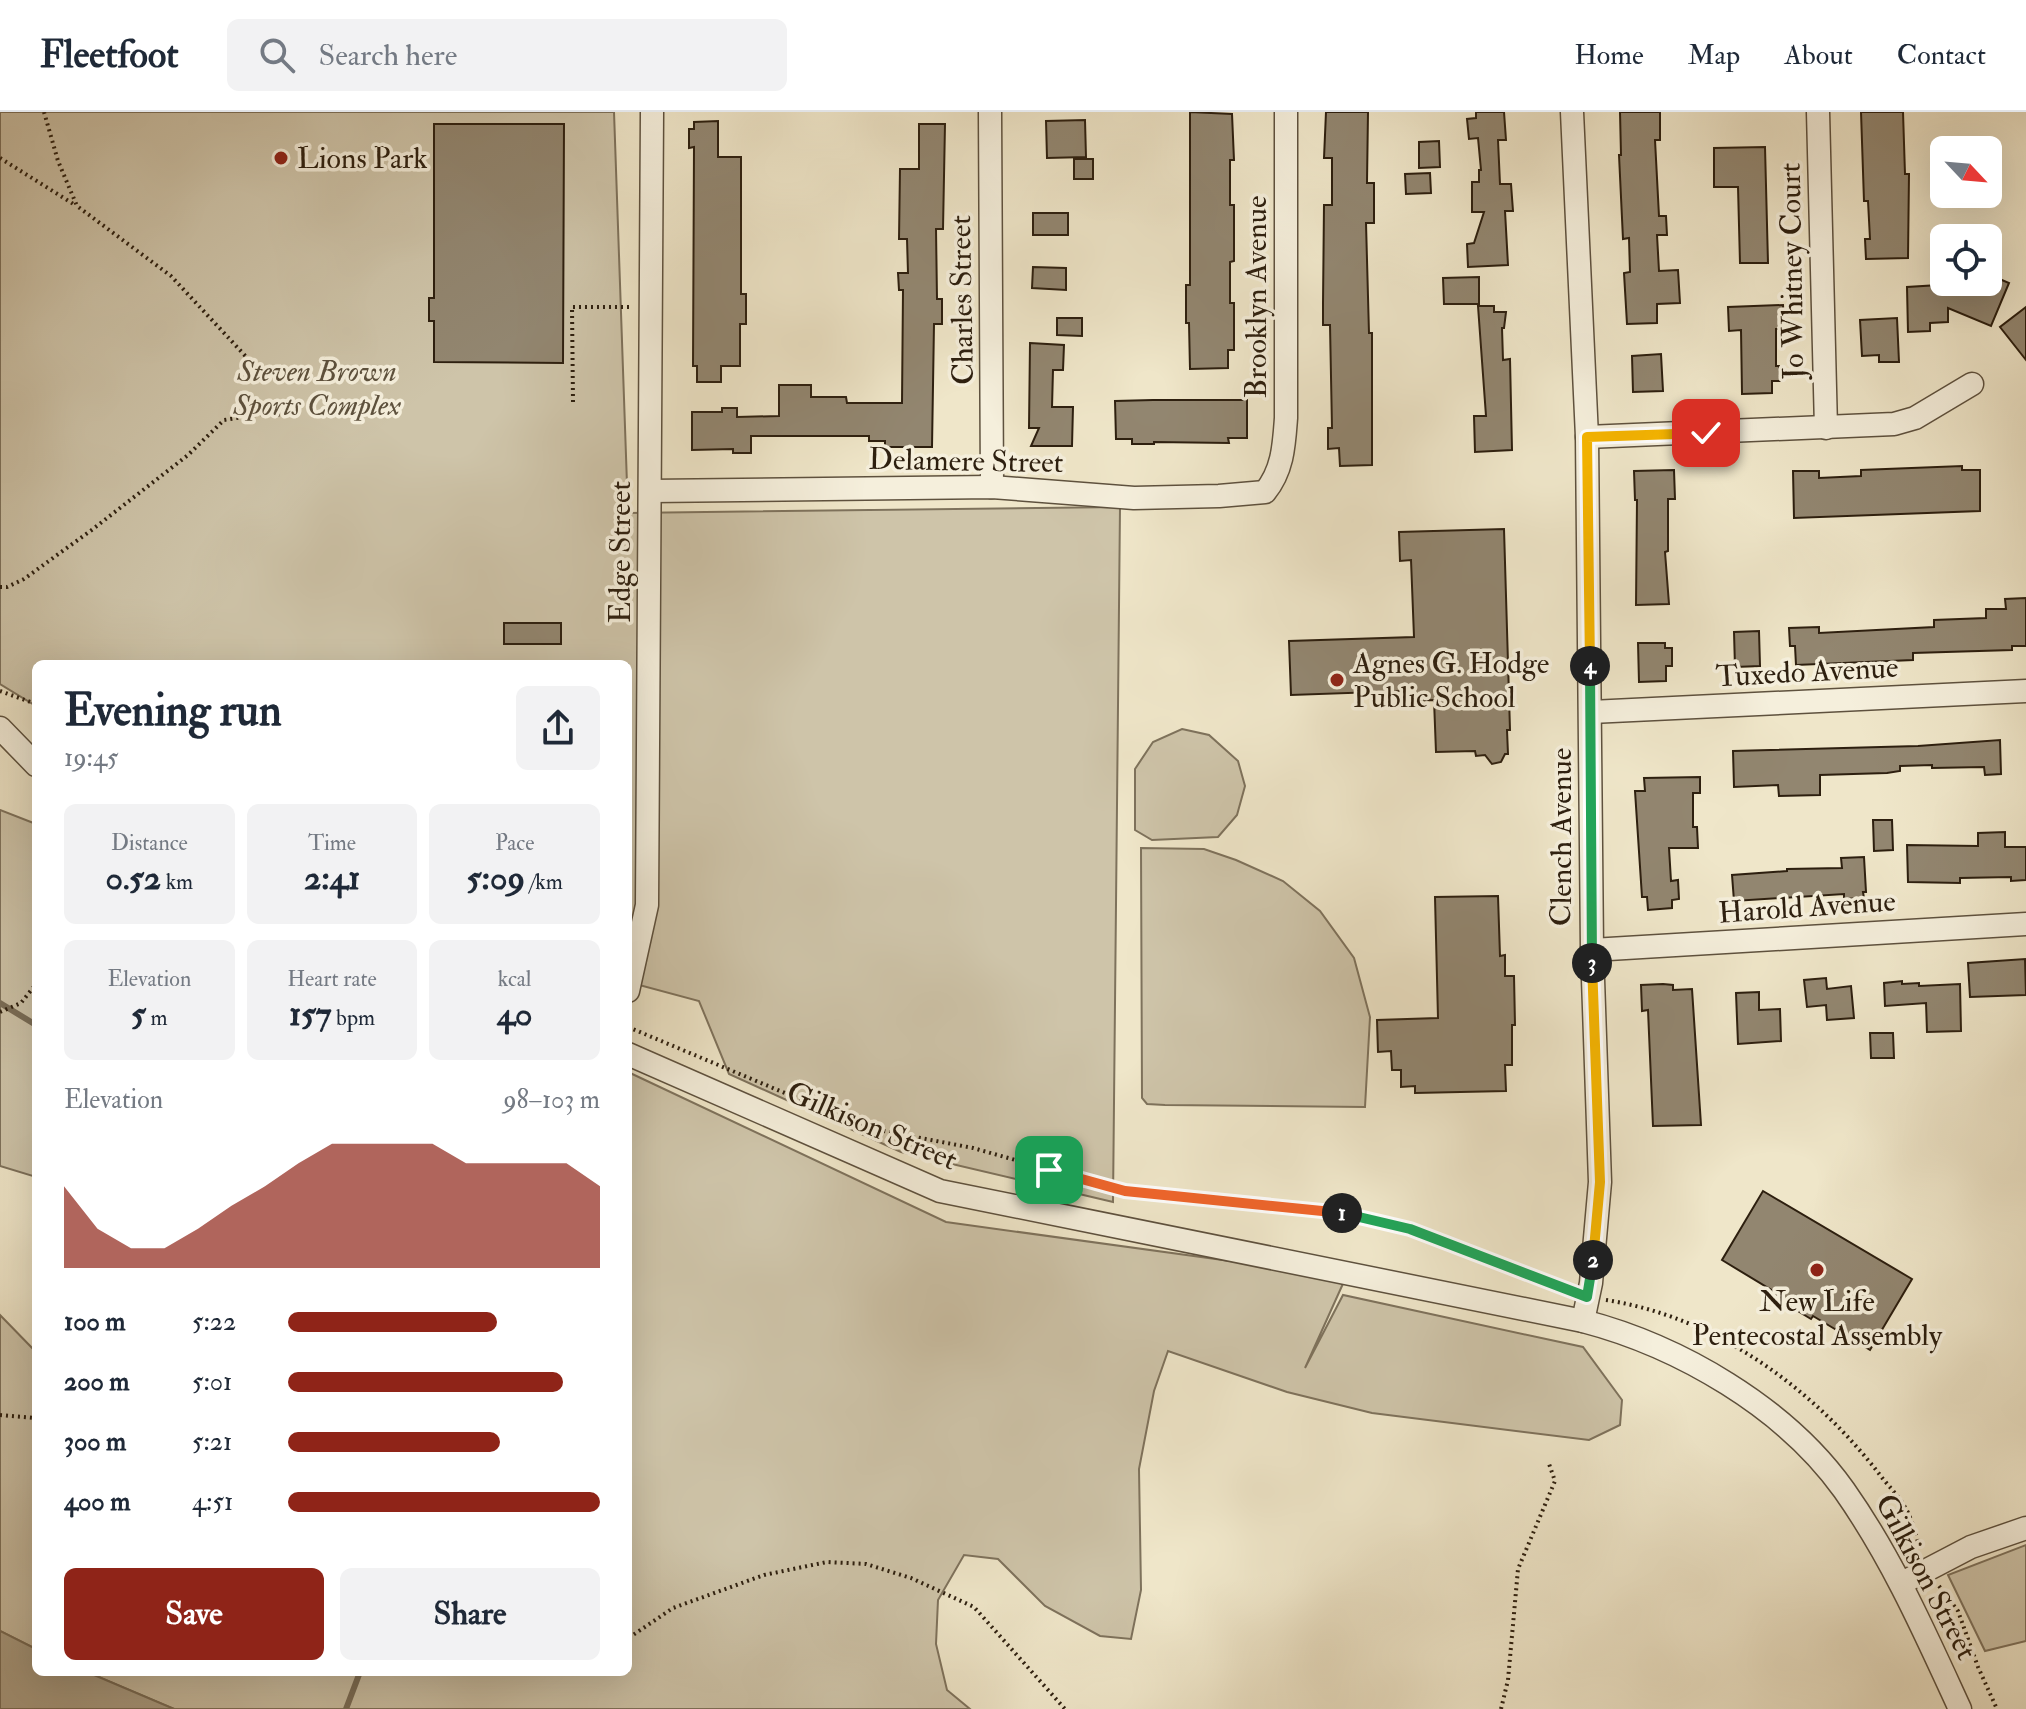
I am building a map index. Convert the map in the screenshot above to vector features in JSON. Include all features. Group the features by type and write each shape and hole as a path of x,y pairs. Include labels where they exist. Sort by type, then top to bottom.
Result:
{"street":[{"name":"Edge Street","path":"632,973 647,905 652,112"},
{"name":"Charles Street","path":"990,112 992,487"},
{"name":"Brooklyn Avenue","path":"1275,480 1282,457 1286,418 1286,112"},
{"name":"Clench Avenue","path":"1572,112 1587,437 1592,950 1600,1182 1591,1283 1583,1321"},
{"name":"Jo Whitney Court","path":"1818,112 1826,428"},
{"path":"1587,437 1894,424 1915,418 1972,384"},
{"name":"Delamere Street","path":"651,491 992,487 1134,498 1265,492 1275,480"},
{"name":"Tuxedo Avenue","path":"1591,712 2026,691"},
{"path":"0,728 32,761"},
{"name":"Harold Avenue","path":"1592,950 2026,924"},
{"name":"Gilkison Street","path":"632,1056 940,1191 1583,1321 1636,1338 1688,1361 1762,1409 1801,1443 1842,1488 1902,1583 1960,1709"},
{"path":"1902,1583 1971,1547 2026,1528"}],"path":[{"path":"44,112 58,161 77,206"},
{"path":"0,158 77,206 171,276 251,362"},
{"path":"573,402 572,307 651,307"},
{"path":"0,587 24,579 93,529 188,455 224,420 268,413 282,415"},
{"path":"0,691 32,703"},
{"path":"0,1012 21,1003 32,989"},
{"path":"632,1029 868,1128 973,1148 1125,1191 1346,1214 1410,1229 1587,1297 1626,1303 1692,1324 1762,1361 1855,1443 1908,1512 1926,1569 1958,1611 1997,1709"},
{"path":"0,1415 32,1418"},
{"path":"1501,1709 1508,1680 1518,1569 1555,1481 1548,1461"},
{"path":"632,1635 673,1608 764,1575 827,1562 866,1564 911,1578 974,1607 1065,1709"}],"green space":[{"name":"Steven Brown Sports Complex","path":"0,112 614,112 628,513 1120,507 1113,1202 901,1152 729,1074 699,1001 632,983 632,660 32,660 32,704 0,684"},
{"path":"1182,729 1209,735 1238,761 1245,786 1237,815 1218,837 1152,840 1135,830 1135,769 1153,742"},
{"path":"0,810 32,822 32,1176 0,1166"},
{"path":"1141,848 1204,849 1236,860 1283,881 1320,911 1354,958 1370,1017 1365,1107 1147,1104 1142,1098"},
{"path":"632,1074 946,1222 1346,1277 1305,1368 1343,1295 1583,1347 1622,1400 1620,1425 1589,1440 1372,1413 1287,1392 1168,1351 1154,1391 1139,1469 1141,1590 1131,1639 1100,1636 1045,1606 998,1559 964,1555 938,1600 936,1644 947,1690 970,1709 174,1709 96,1676 632,1676"},
{"path":"0,1315 32,1348 32,1647 0,1631"},
{"path":"2026,1545 2026,1641 1985,1651 1948,1575"}],"shaded area":[{"path":"0,1631 32,1647 32,1676 96,1676 174,1709 0,1709"}],"building":[{"path":"1190,112 1232,114 1234,160 1230,160 1230,205 1234,205 1234,261 1230,262 1230,303 1234,303 1234,350 1228,350 1228,368 1190,369 1186,285 1190,285"},
{"path":"1326,112 1368,112 1367,183 1374,183 1374,223 1366,223 1369,333 1372,333 1372,465 1340,466 1339,448 1328,449 1328,428 1332,428 1330,325 1323,325 1324,205 1332,205 1332,158 1324,158"},
{"path":"1476,112 1504,112 1506,140 1498,140 1500,184 1511,184 1513,211 1505,211 1508,265 1468,267 1467,244 1474,243 1484,212 1472,212 1472,182 1479,182 1481,170 1478,138 1469,139 1467,119 1476,118"},
{"path":"1620,112 1660,112 1660,140 1655,140 1659,216 1666,216 1667,235 1657,235 1659,271 1678,270 1680,303 1657,304 1657,323 1627,324 1624,273 1630,272 1629,238 1623,239"},
{"path":"1861,112 1903,112 1905,174 1909,174 1908,258 1866,259 1865,239 1870,239 1868,201 1864,201"},
{"path":"1085,120 1086,157 1047,158 1046,121"},
{"path":"718,121 718,157 741,157 741,294 746,294 746,324 740,324 740,366 721,366 721,382 697,382 697,366 693,366 694,147 689,148 689,129 694,129 694,122"},
{"path":"434,124 564,124 563,363 434,362 434,321 429,321 429,298 434,298"},
{"path":"919,124 945,124 943,229 936,229 937,299 942,299 942,324 934,324 932,447 885,447 885,441 869,441 869,436 751,436 751,453 733,453 733,449 692,450 692,412 722,412 722,408 737,408 737,417 779,416 779,385 811,385 811,397 846,397 847,403 902,403 903,290 899,290 898,273 908,273 907,239 899,239 900,169 919,169"},
{"path":"1439,141 1440,167 1419,168 1419,142"},
{"path":"1765,147 1768,263 1740,263 1738,187 1714,187 1714,148"},
{"path":"1074,159 1093,159 1093,179 1074,179"},
{"path":"1430,173 1431,193 1406,194 1405,174"},
{"path":"1033,213 1068,213 1068,235 1033,235"},
{"path":"1033,267 1066,268 1066,290 1032,288"},
{"path":"1479,277 1479,304 1444,304 1443,278"},
{"path":"2002,280 2009,283 1991,326 1948,308 1948,322 1930,323 1930,331 1908,332 1907,287 1930,286 1930,296 2002,296"},
{"path":"1783,305 1784,329 1776,329 1776,366 1779,366 1780,381 1772,381 1772,393 1742,394 1741,330 1729,331 1728,307"},
{"path":"1478,306 1494,306 1494,312 1506,312 1502,328 1503,360 1510,359 1512,450 1475,452 1474,416 1486,416"},
{"path":"2026,307 2026,360 2000,327"},
{"path":"1057,318 1082,318 1082,336 1057,335"},
{"path":"1897,318 1899,362 1879,362 1879,355 1862,356 1860,320"},
{"path":"1030,343 1064,345 1063,370 1053,370 1052,407 1073,407 1072,446 1031,446 1039,428 1029,428"},
{"path":"1661,354 1663,391 1633,392 1632,356"},
{"path":"1247,400 1247,438 1228,438 1229,443 1154,444 1132,444 1132,439 1116,439 1115,401"},
{"path":"1962,466 1962,470 1980,470 1980,511 1794,518 1793,471 1819,471 1819,478 1861,476 1861,470"},
{"path":"1674,470 1675,499 1668,499 1668,551 1665,552 1669,604 1636,605 1637,500 1634,471"},
{"path":"1504,529 1510,730 1507,730 1508,754 1501,762 1492,764 1485,755 1476,756 1475,751 1436,752 1434,700 1405,701 1405,691 1291,695 1289,641 1414,637 1411,560 1400,561 1399,532"},
{"path":"2026,598 2026,646 2012,646 2012,650 1913,653 1913,660 1796,665 1795,646 1790,646 1789,628 1819,627 1819,633 1934,627 1934,620 1986,618 1986,609 2006,609 2005,599"},
{"path":"504,623 561,623 561,644 504,644"},
{"path":"1759,631 1760,666 1735,667 1734,632"},
{"path":"1638,643 1665,643 1665,648 1672,648 1672,666 1666,666 1666,681 1639,682"},
{"path":"2000,740 2001,774 1985,775 1984,767 1900,766 1900,771 1887,773 1820,775 1820,795 1779,796 1778,785 1734,787 1733,751 1918,746"},
{"path":"1700,777 1700,793 1693,793 1693,827 1697,827 1698,848 1669,848 1671,881 1678,880 1679,899 1672,900 1672,908 1648,910 1647,897 1642,897 1635,791 1645,791 1644,778"},
{"path":"1873,820 1892,820 1893,850 1874,851"},
{"path":"2005,832 2005,847 2026,847 2026,880 2011,881 2011,877 1960,878 1960,883 1908,882 1907,845 1978,846 1978,833"},
{"path":"1864,857 1864,898 1844,899 1844,894 1734,901 1732,875 1787,869 1842,868 1841,858"},
{"path":"1498,896 1500,956 1505,955 1505,976 1514,976 1515,1025 1512,1025 1512,1065 1505,1065 1506,1091 1415,1093 1415,1086 1401,1087 1401,1070 1392,1070 1391,1051 1378,1052 1377,1020 1438,1018 1435,897"},
{"path":"2025,959 2026,995 1970,997 1968,963"},
{"path":"1826,978 1827,989 1851,986 1854,1018 1827,1020 1826,1005 1807,1007 1804,980"},
{"path":"1902,981 1902,984 1919,983 1919,986 1960,984 1961,1031 1927,1032 1926,1003 1885,1006 1884,983"},
{"path":"1641,985 1673,985 1673,990 1692,989 1701,1125 1653,1126 1648,1010 1642,1011"},
{"path":"1759,992 1759,1010 1780,1009 1781,1041 1738,1044 1736,993"},
{"path":"1870,1033 1893,1033 1894,1058 1871,1058"},
{"name":"New Life Pentecostal Assembly","path":"1763,1191 1912,1279 1870,1350 1771,1295 1773,1291 1722,1260"}],"waterway":[{"path":"0,1003 32,1023"},
{"path":"346,1709 358,1676"}],"place":[{"name":"Lions Park","path":"281,158"},
{"name":"Agnes G. Hodge Public School","path":"1337,680"},
{"name":"New Life Pentecostal Assembly","path":"1817,1270"}],"route":[{"path":"1049,1170 1125,1191 1346,1214 1410,1229 1587,1297 1591,1283 1600,1182 1592,950 1587,437 1706,433"}]}
